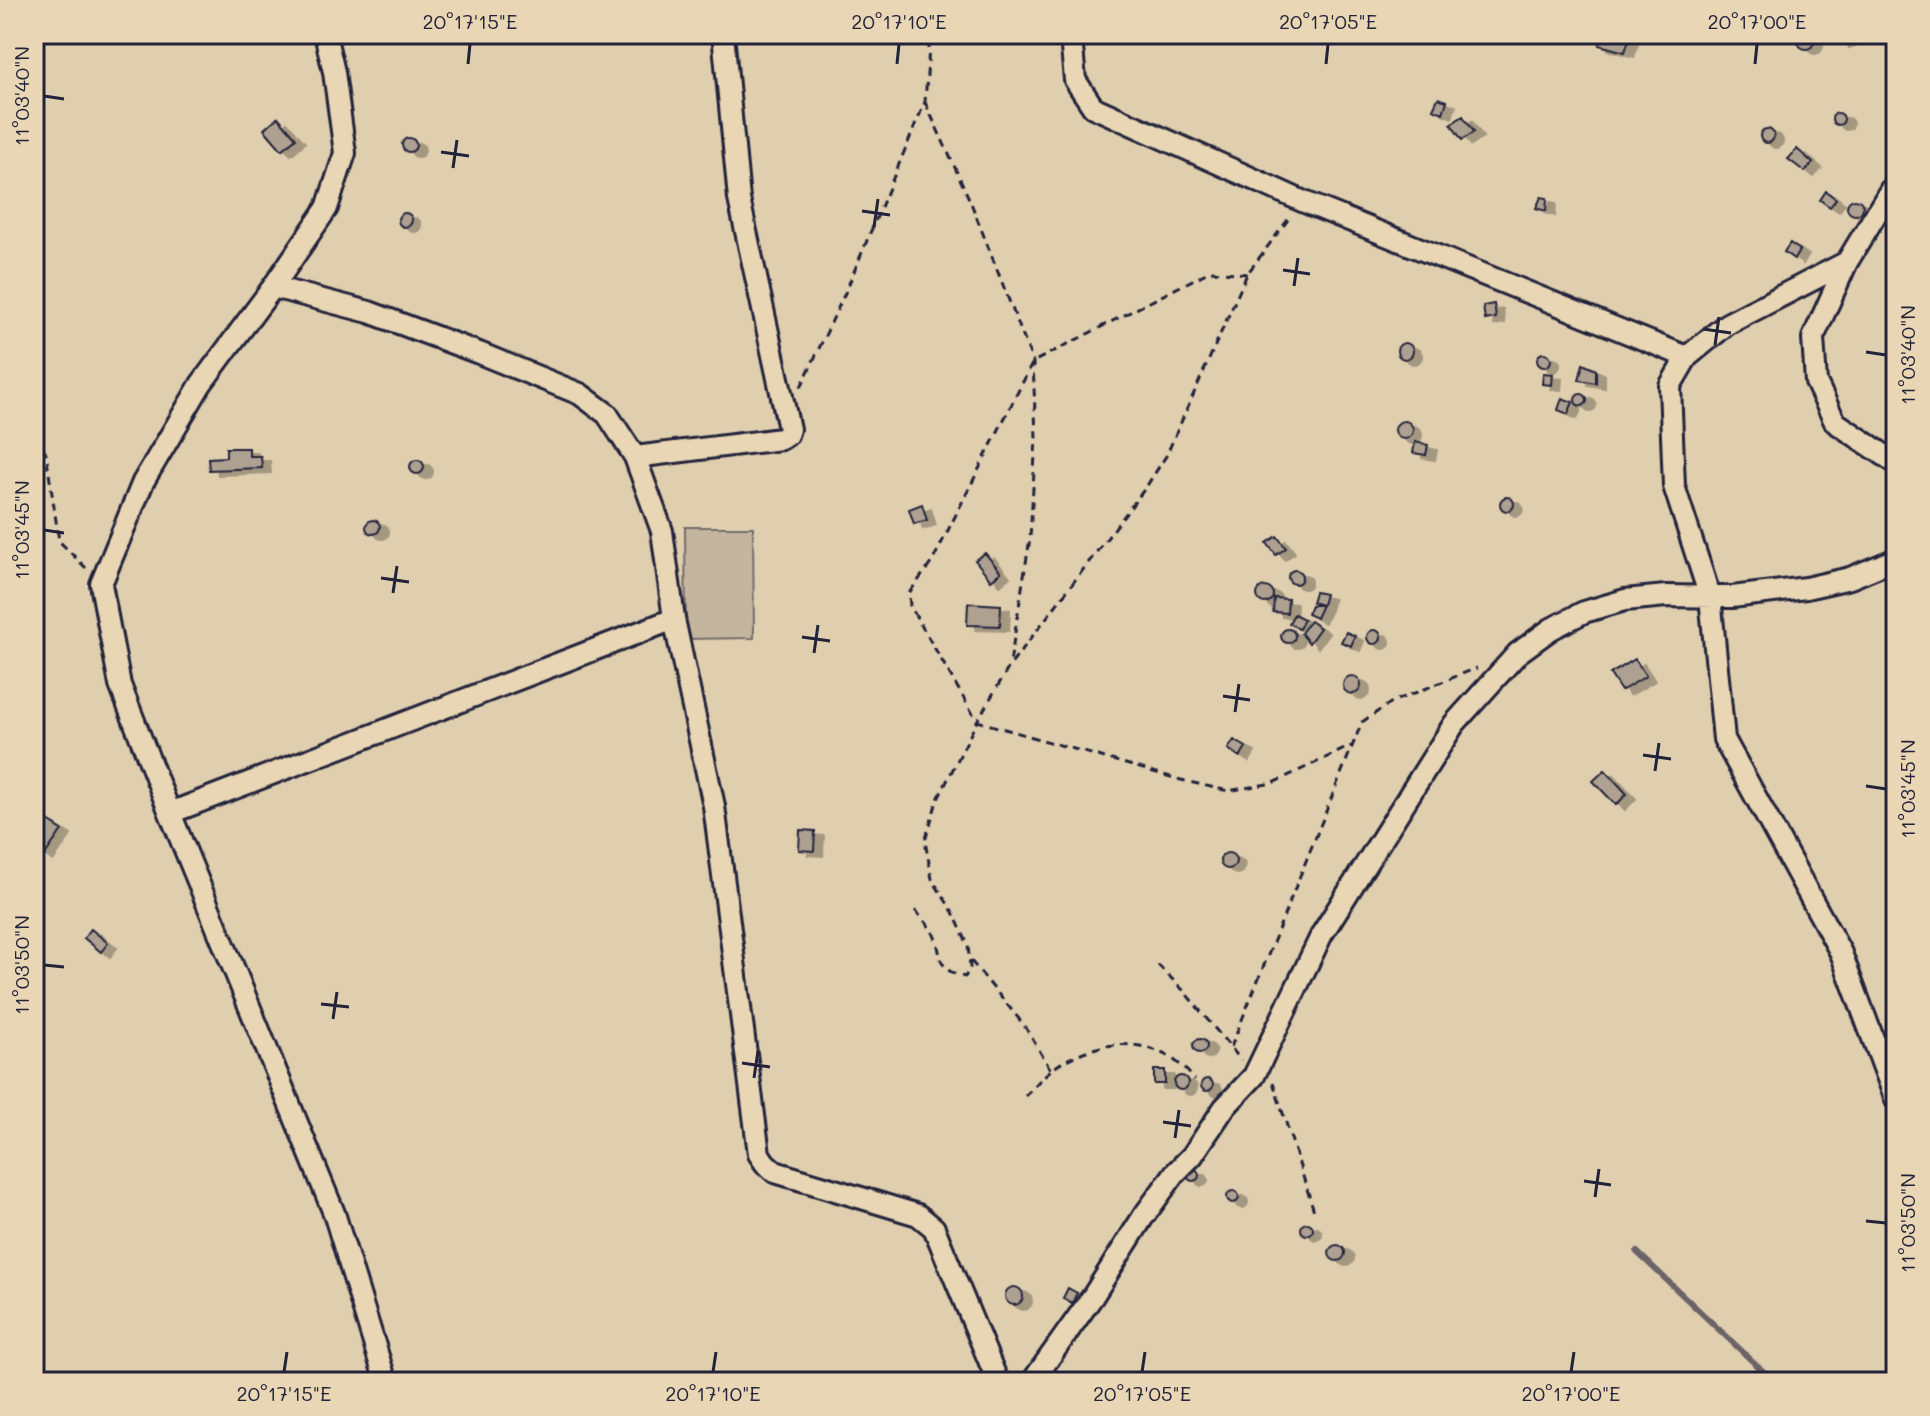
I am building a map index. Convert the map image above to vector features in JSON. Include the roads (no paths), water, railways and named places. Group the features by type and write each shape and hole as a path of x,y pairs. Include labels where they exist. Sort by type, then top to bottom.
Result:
{"street":[{"path":"325,34 334,72 345,153 327,208 201,384 143,482 101,584 120,685 334,1213 386,1382"},
{"path":"635,457 781,439 789,429 739,199 723,34"},
{"path":"1074,34 1075,80 1093,107 1302,201 1687,357"},
{"path":"1896,181 1847,262 1813,338 1816,382 1835,422 1896,463"},
{"path":"1847,262 1727,324 1687,357 1670,386 1674,486 1710,597 1724,739 1841,953 1896,1100"},
{"path":"273,287 369,312 479,353 580,394 607,414 635,457 662,531 674,619 714,806 759,1154 775,1172 918,1215 934,1228 998,1382"},
{"path":"1032,1382 1159,1195 1192,1156 1224,1108 1254,1076 1322,934 1454,724 1518,653 1551,629 1598,608 1625,600 1764,594 1806,588 1850,578 1896,559"},
{"path":"170,813 674,619"}],"waterway":[{"path":"1637,1252 1765,1373 1769,1382"}]}
